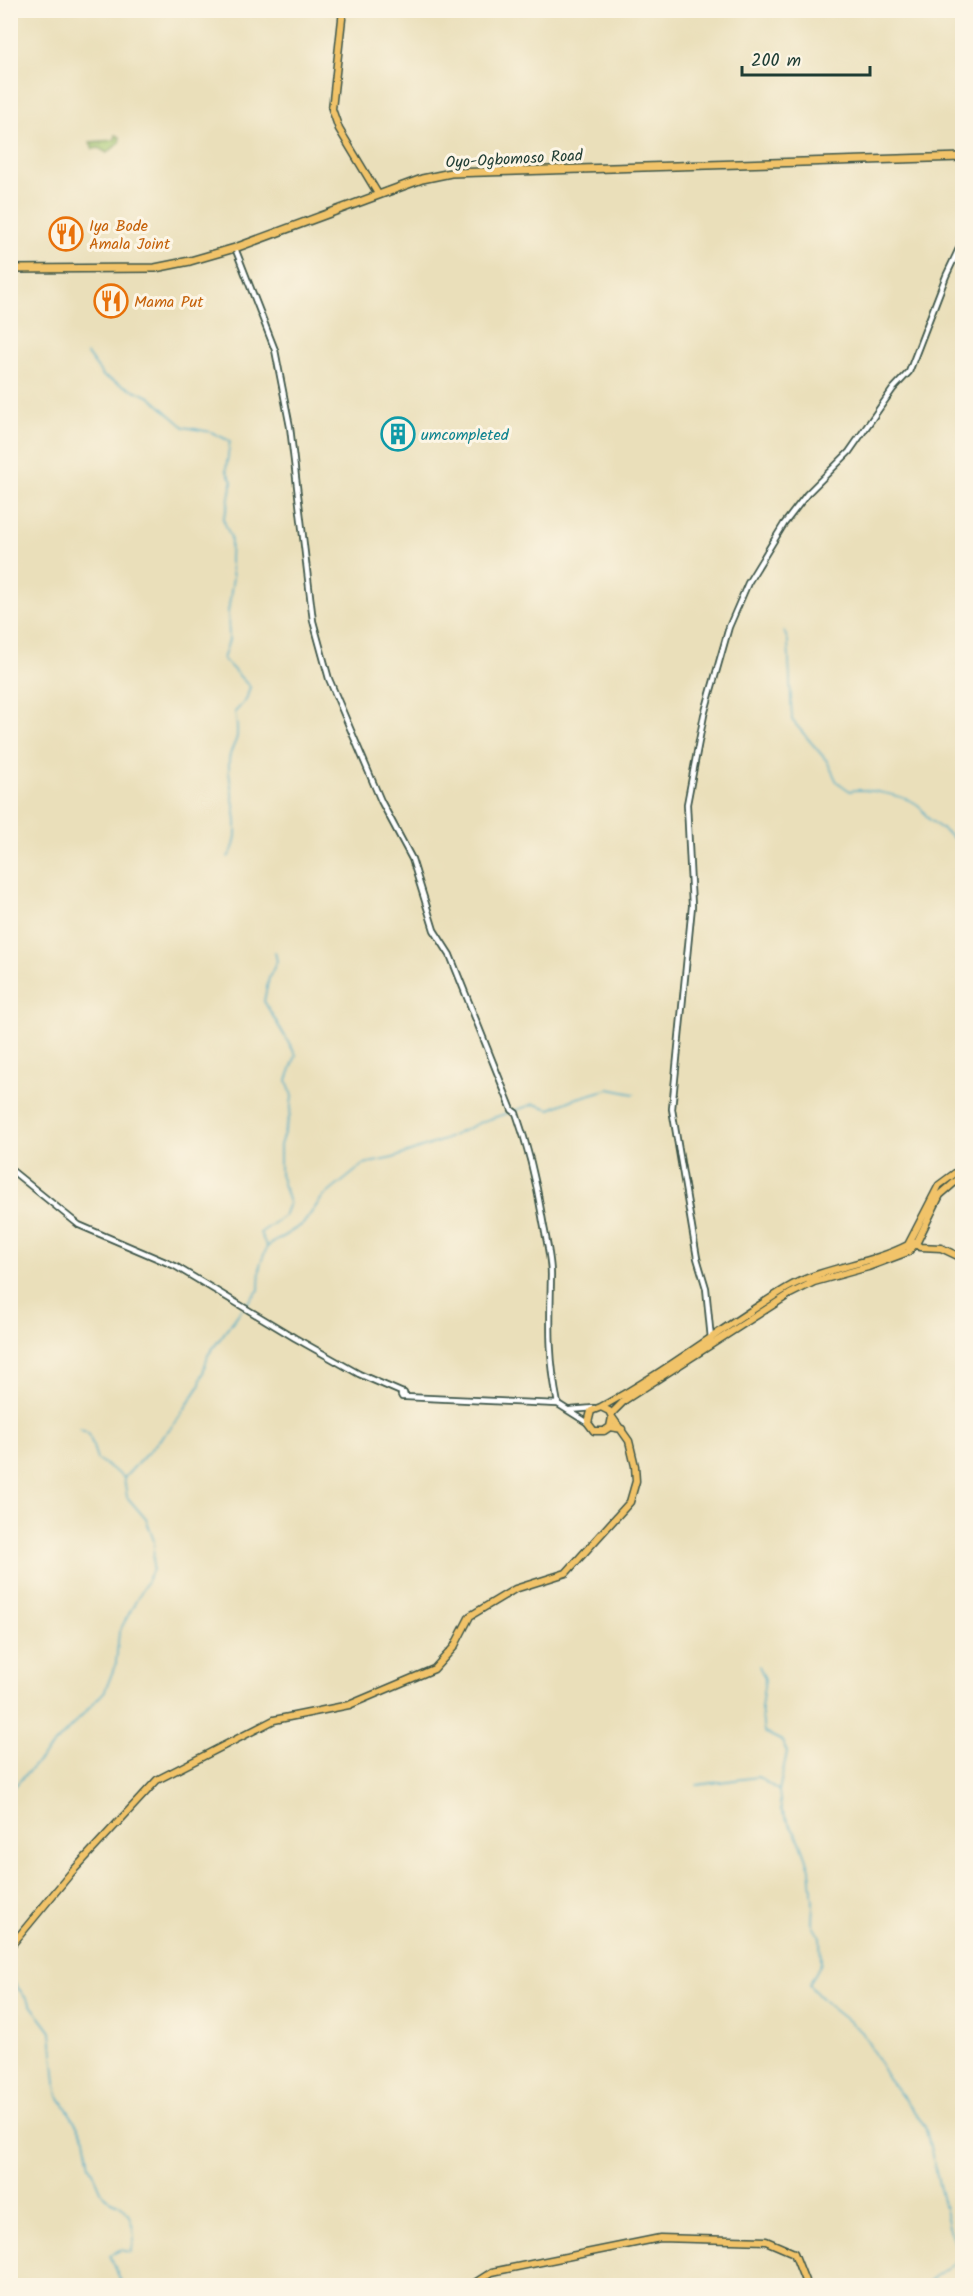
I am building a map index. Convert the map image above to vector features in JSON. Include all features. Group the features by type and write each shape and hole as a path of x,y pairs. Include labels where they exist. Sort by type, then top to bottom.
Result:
{"highway":[{"name":"Oyo-Ogbomoso Road","path":"10,269 156,267 189,261 235,248 378,194 433,176 488,171 963,158"}],"main road":[{"path":"343,10 332,109 339,129 378,194"},
{"path":"622,1429 610,1427 598,1432 588,1423 589,1414 698,1351 796,1284 813,1276 899,1250 914,1242 939,1185 963,1168"},
{"path":"610,1427 612,1416 625,1400 790,1294 814,1282 908,1252 940,1195 963,1176"},
{"path":"914,1242 924,1248 941,1248 963,1258"},
{"path":"10,1947 71,1874 157,1780 274,1720 348,1705 434,1669 445,1660 458,1640 466,1621 476,1611 515,1589 551,1575 566,1573 630,1502 636,1470 630,1444 612,1416 598,1408"},
{"path":"470,2286 492,2272 668,2238 773,2243 794,2253 807,2286"}],"street":[{"path":"711,1340 706,1288 695,1247 672,1109 692,906 687,804 704,715 729,627 748,583 790,516 849,452 893,389 909,372 946,276 963,242"},
{"path":"235,248 275,350 290,427 313,621 329,679 381,801 412,859 434,930 450,955 514,1111 538,1185 550,1262 549,1339 551,1371 558,1404"},
{"path":"10,1169 79,1225 175,1266 250,1313 359,1374 402,1394 412,1397 558,1404 588,1423"},
{"path":"570,1410 598,1408"}],"green space":[{"path":"115,135 120,137 119,143 107,153 99,148 93,149 90,142 115,140"}],"waterway":[{"path":"87,354 104,377 150,397 184,427 211,432 230,441 226,470 232,481 223,519 231,538 230,561 233,577 228,612 229,640 223,659 250,687 246,700 235,712 237,737 230,753 229,773 236,836 228,857"},
{"path":"784,631 788,641 792,720 827,761 837,782 850,791 874,791 912,802 962,847"},
{"path":"245,1305 259,1290 260,1265 267,1247 260,1233 284,1216 289,1203 280,1174 280,1145 290,1115 292,1096 287,1080 296,1055 264,1001 269,978 277,961 275,952"},
{"path":"268,1246 303,1224 322,1198 364,1164 393,1158 444,1140 481,1122 534,1104 550,1109 609,1089 634,1094"},
{"path":"10,1791 105,1691 116,1663 119,1632 153,1570 154,1541 146,1519 127,1497 124,1478 176,1422 199,1387 208,1355 242,1309"},
{"path":"80,1429 89,1434 97,1459 123,1477"},
{"path":"759,1666 765,1679 761,1708 764,1732 782,1741 787,1752 779,1791 781,1810 801,1843 810,1868 812,1923 820,1937 821,1963 809,1985 827,2004 862,2032 888,2078 925,2126 951,2235 962,2256"},
{"path":"697,1785 758,1777 778,1790"},
{"path":"10,1977 51,2032 57,2093 85,2138 90,2165 103,2195 120,2205 131,2220 134,2240 131,2252 120,2250 110,2255 123,2286"},
{"path":"922,2286 962,2257"}],"place":[{"name":"Iya Bode Amala Joint","path":"66,234"},
{"name":"Mama Put","path":"111,301"},
{"name":"umcompleted","path":"398,434"}]}
